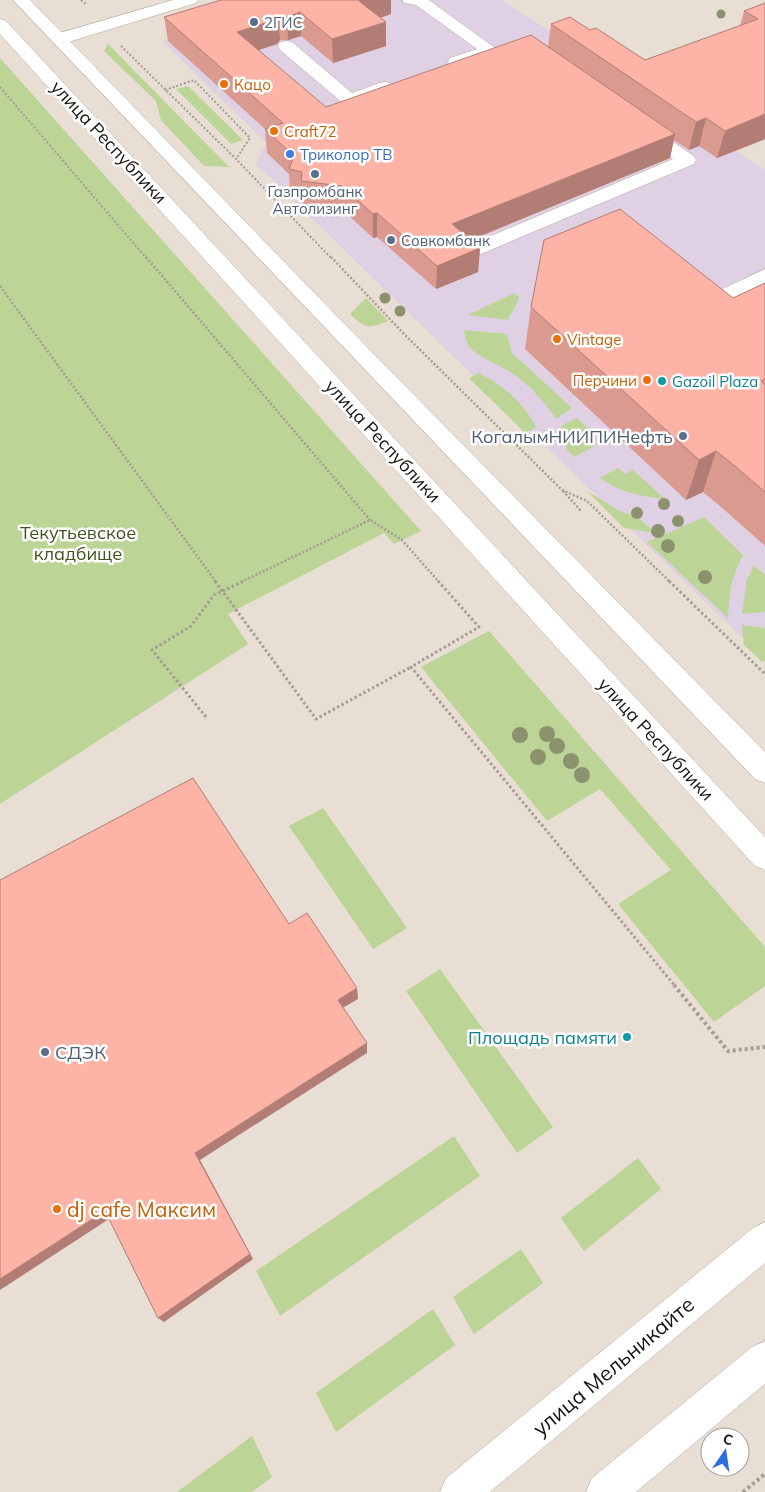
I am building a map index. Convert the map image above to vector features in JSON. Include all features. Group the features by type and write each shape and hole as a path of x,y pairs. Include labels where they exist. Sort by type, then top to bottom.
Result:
{"main road":[{"name":"улица Республики","path":"21,0 765,771"},
{"path":"59,39 190,0"},
{"path":"410,0 420,1 490,50"},
{"name":"улица Республики","path":"0,24 765,857"},
{"path":"443,67 508,44"},
{"path":"286,46 350,100 396,83"},
{"path":"474,250 687,160 622,115"},
{"path":"685,278 715,301 765,275"},
{"name":"улица Мельникайте","path":"460,1492 765,1240"},
{"path":"606,1492 765,1360"}],"path":[{"path":"108,24 110,35 236,159 406,336 582,511"},
{"path":"165,90 194,80 250,138 236,159"},
{"path":"0,87 370,520 402,540 479,627 316,719 0,286"},
{"path":"562,490 587,501 765,674"},
{"path":"206,717 152,650 191,626 214,595 370,520"},
{"path":"411,667 728,1051 765,1047"},
{"path":"743,1492 765,1474"}],"shaded area":[{"path":"288,0 502,0 765,170 765,660 256,164 266,143 162,41"}],"green space":[{"path":"108,44 229,167 204,166 161,120 156,101 104,51"},
{"name":"Текутьевское кладбище","path":"0,58 421,531 394,544 384,533 228,614 248,644 0,804"},
{"path":"188,86 243,140 231,144 176,89"},
{"path":"514,293 519,297 508,320 468,315"},
{"path":"366,298 388,321 368,326 360,323 350,314"},
{"path":"464,330 507,334 512,353 572,408 556,419 537,395 514,374 471,349 467,343"},
{"path":"479,373 497,383 519,402 536,427 525,433 469,378"},
{"path":"577,418 596,436 589,440 595,446 574,457 567,450 561,426"},
{"path":"618,468 625,474 633,470 665,499 631,493 615,487 600,478"},
{"path":"587,491 618,510 639,518 655,533 624,528"},
{"path":"704,517 743,555 731,586 728,618 647,542"},
{"path":"754,566 765,575 765,612 742,614 747,579"},
{"path":"742,625 765,628 765,661 762,662 744,645"},
{"path":"489,631 765,947 765,986 714,1022 618,904 671,870 600,789 547,821 421,667"},
{"path":"323,808 407,928 373,949 289,826"},
{"path":"440,969 553,1127 517,1153 406,991"},
{"path":"454,1136 480,1176 280,1316 256,1271"},
{"path":"638,1158 661,1189 584,1251 561,1218"},
{"path":"521,1249 543,1283 474,1334 453,1297"},
{"path":"433,1309 455,1345 336,1432 316,1393"},
{"path":"252,1436 272,1477 252,1492 177,1492"}],"building":[{"path":"221,0 362,0 359,1 386,22 332,39 300,12 287,17 278,17 275,20 237,32 326,107 531,35 675,134 452,224 480,248 437,266 377,213 373,214 342,186 301,181 302,172 289,169 294,156 265,129 283,123 164,17"},
{"path":"765,3 765,114 725,131 706,118 696,122 551,24 570,17 590,30 596,28 645,60 758,19 744,11"},
{"name":"Gazoil Plaza","path":"620,209 733,298 765,283 765,379 761,381 765,385 765,492 716,451 699,460 531,307 544,240"},
{"path":"193,778 289,924 307,913 357,988 338,1000 367,1043 195,1153 250,1254 158,1318 105,1211 0,1279 0,880"}],"place":[{"name":"2ГИС","path":"254,22"},
{"name":"Кацо","path":"224,84"},
{"name":"Craft72","path":"274,131"},
{"name":"Триколор ТВ","path":"290,154"},
{"name":"Газпромбанк Автолизинг","path":"315,174"},
{"name":"Совкомбанк","path":"391,240"},
{"name":"Vintage","path":"557,339"},
{"name":"Перчини","path":"647,380"},
{"name":"Gazoil Plaza","path":"662,381"},
{"name":"КогалымНИИПИНефть","path":"683,436"},
{"name":"Площадь памяти","path":"627,1037"},
{"name":"СДЭК","path":"45,1052"},
{"name":"dj cafe Максим","path":"57,1209"}]}
